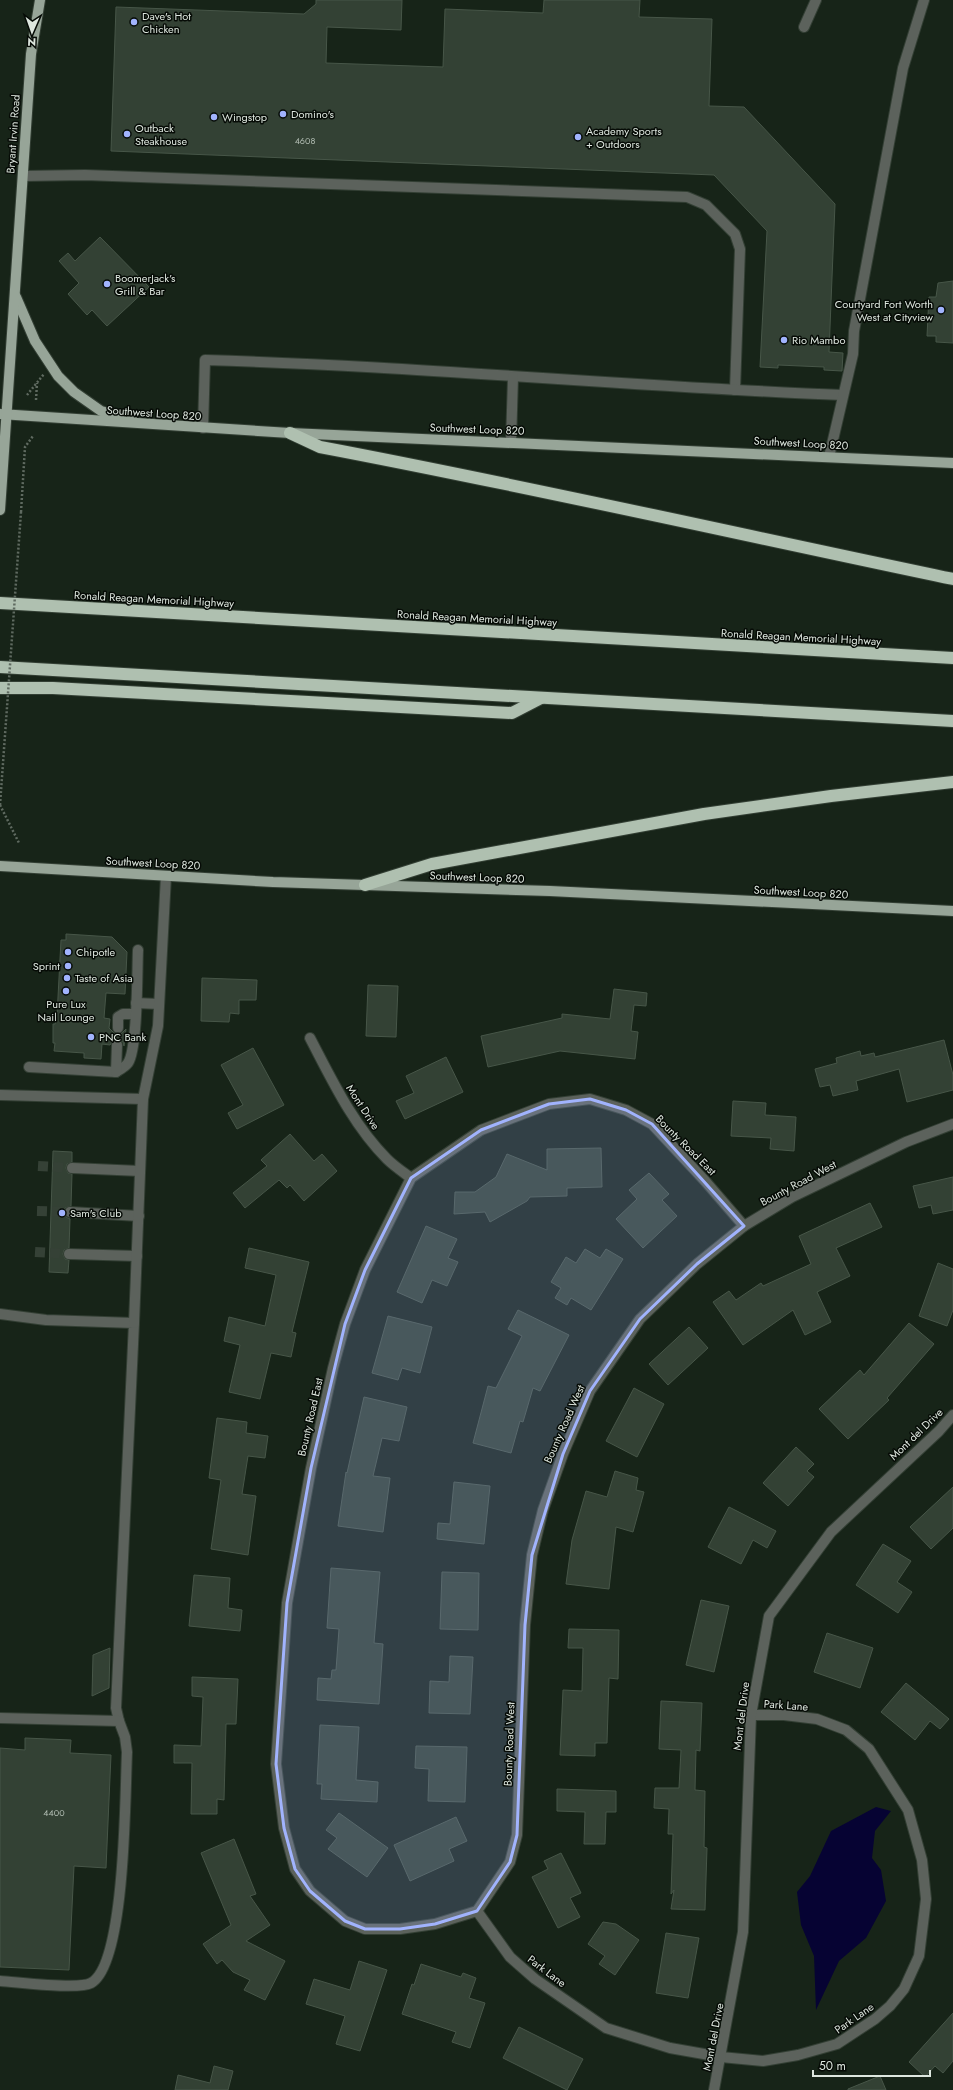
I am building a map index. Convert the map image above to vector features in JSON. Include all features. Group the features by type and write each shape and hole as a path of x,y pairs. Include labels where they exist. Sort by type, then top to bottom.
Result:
{"highway":[{"path":"290,433 320,447 529,487 642,513 953,579"},
{"name":"Ronald Reagan Memorial Highway","path":"1,603 953,658"},
{"path":"0,667 953,721"},
{"path":"0,688 53,688 512,712 541,697"},
{"path":"365,885 432,864 704,814 831,796 953,782"}],"main road":[{"name":"Bryant Irvin Road","path":"0,510 3,414 14,294 31,54 40,0"},
{"path":"14,294 35,341 46,361 74,392 102,411 153,425"},
{"name":"Southwest Loop 820","path":"3,414 290,433 953,463"},
{"name":"Southwest Loop 820","path":"0,866 166,876 365,885 578,892 953,912"}],"street":[{"path":"804,27 816,0"},
{"path":"829,457 853,354 854,331 903,68 924,0"},
{"path":"22,176 85,175 687,197 706,205 735,234 740,249 734,390"},
{"path":"203,428 205,360 292,362 734,390 844,394"},
{"path":"511,443 513,377"},
{"path":"0,1981 76,1985 91,1983 102,1972 108,1956 118,1907 123,1858 126,1752 125,1736 116,1708 143,1099 158,1026 166,876"},
{"path":"30,1067 116,1072 129,1062 134,1037 138,950"},
{"path":"136,1003 159,1004"},
{"path":"118,1028 118,1017 123,1014 135,1014"},
{"name":"Mont Drive","path":"310,1038 340,1094 367,1137 388,1160 411,1178"},
{"path":"116,1072 117,1045"},
{"path":"0,1095 143,1099"},
{"name":"Bounty Road East","path":"477,1911 435,1924 400,1929 365,1929 345,1921 310,1891 295,1869 284,1828 276,1764 287,1603 311,1468 333,1368 344,1324 365,1270 411,1178 481,1130 549,1104 590,1099 626,1110 652,1124 706,1182 744,1226"},
{"name":"Bounty Road West","path":"477,1911 510,1862 517,1835 525,1625 532,1555 544,1510 563,1454 590,1392 640,1319 697,1264 744,1226 792,1197 906,1142 953,1124"},
{"path":"72,1168 140,1171"},
{"path":"70,1212 139,1216"},
{"path":"69,1254 137,1256"},
{"path":"0,1314 46,1320 134,1322"},
{"name":"Mont del Drive","path":"714,2090 743,1932 751,1715 769,1616 832,1532 939,1431 953,1415"},
{"name":"Park Lane","path":"477,1911 510,1957 535,1979 606,2028 670,2048 721,2057 763,2061 798,2055 837,2044 875,2019 890,2006 904,1989 918,1956 926,1899 922,1860 908,1810 868,1749 846,1730 818,1719 784,1715 751,1715"},
{"path":"0,1718 119,1721"}],"path":[{"path":"28,395 48,370"},
{"path":"36,400 37,383"},
{"path":"19,842 0,805 25,447 33,436"}],"highlighted area":[{"path":"590,1099 626,1110 652,1124 744,1226 697,1264 640,1319 590,1391 563,1454 532,1555 525,1625 517,1835 510,1862 477,1911 435,1924 400,1929 365,1929 345,1921 310,1891 295,1869 284,1828 276,1764 287,1603 311,1468 345,1324 365,1270 411,1178 481,1130 549,1104"}],"shaded area":[{"path":"876,1807 891,1811 875,1831 872,1858 881,1870 886,1901 866,1938 839,1961 816,2010 814,1956 801,1925 797,1892 810,1876 831,1831"}],"building":[{"path":"316,0 402,0 401,30 327,27 326,63 443,67 445,9 543,13 544,0 640,0 639,17 712,19 709,106 744,107 835,204 829,352 843,353 842,371 824,370 824,367 778,365 778,368 760,367 767,231 714,175 111,151 116,7 304,14 316,4"},
{"path":"100,237 149,287 107,326 92,310 87,315 68,294 79,283 59,261 68,253 75,261"},
{"name":"Courtyard Fort Worth West at Cityview","path":"953,281 953,343 936,342 936,336 927,336 929,297 936,297 938,283"},
{"path":"66,934 112,937 127,952 125,994 106,993 104,1018 110,1019 109,1028 115,1034 121,1034 126,1029 124,1046 123,1042 118,1039 114,1039 110,1045 102,1044 101,1059 84,1058 84,1053 54,1051 55,1043 53,1043 53,1024 55,1024 57,1016 61,940 66,940"},
{"path":"202,978 257,980 256,1000 239,1000 239,1014 230,1013 229,1022 201,1021"},
{"path":"368,985 398,986 396,1037 366,1036"},
{"path":"614,989 647,993 646,1006 634,1005 631,1031 638,1032 635,1059 560,1051 488,1067 481,1036 562,1018 562,1014 610,1019"},
{"path":"944,1040 953,1075 953,1090 907,1102 899,1069 856,1081 858,1090 833,1096 830,1085 820,1087 815,1069 837,1063 836,1058 860,1051 861,1056 874,1053 875,1057"},
{"path":"253,1048 284,1105 237,1129 228,1113 243,1105 221,1065"},
{"path":"446,1057 463,1092 405,1119 396,1101 414,1093 406,1076"},
{"path":"733,1101 766,1103 765,1115 796,1117 794,1151 770,1149 771,1138 731,1136"},
{"path":"290,1134 314,1161 322,1154 337,1171 304,1201 290,1185 287,1188 279,1180 245,1208 233,1193 267,1166 261,1160"},
{"path":"601,1148 602,1187 567,1188 567,1196 530,1197 527,1201 490,1222 485,1212 454,1214 455,1192 475,1192 496,1177 507,1154 547,1170 547,1149"},
{"path":"53,1151 72,1152 72,1162 67,1164 66,1168 68,1173 72,1174 71,1206 65,1208 64,1212 66,1217 70,1219 69,1248 64,1250 63,1254 65,1259 69,1260 68,1273 49,1272"},
{"path":"649,1173 669,1194 662,1200 677,1216 643,1248 616,1219 637,1199 629,1190"},
{"path":"953,1177 953,1210 933,1214 931,1205 919,1208 913,1186"},
{"path":"870,1203 882,1227 836,1248 850,1276 817,1292 831,1322 805,1335 793,1310 743,1345 713,1302 729,1291 736,1300 761,1283 763,1286 811,1264 799,1236"},
{"path":"426,1226 457,1239 448,1258 458,1262 447,1286 432,1280 422,1303 397,1292"},
{"path":"249,1248 309,1262 292,1332 296,1333 291,1357 271,1353 260,1399 229,1392 240,1345 224,1341 229,1317 265,1326 276,1275 245,1268"},
{"path":"585,1249 600,1258 606,1249 623,1259 591,1310 571,1298 567,1305 555,1298 561,1288 551,1282 566,1257 576,1263"},
{"path":"938,1263 953,1269 953,1310 947,1326 919,1316"},
{"path":"518,1310 569,1335 540,1391 533,1388 523,1422 520,1421 511,1453 473,1443 488,1386 496,1388 522,1336 508,1329"},
{"path":"388,1316 432,1327 420,1373 402,1368 398,1380 372,1373"},
{"path":"909,1323 934,1344 887,1398 889,1400 848,1439 819,1409 860,1370 864,1375"},
{"path":"689,1327 708,1348 668,1385 649,1364"},
{"path":"634,1388 664,1404 637,1457 606,1441"},
{"path":"364,1397 407,1407 399,1441 382,1438 373,1476 390,1478 383,1532 338,1526 346,1472 347,1473"},
{"path":"217,1418 247,1422 246,1433 268,1436 265,1458 248,1456 242,1494 256,1496 248,1555 211,1549 221,1480 209,1478"},
{"path":"796,1447 814,1464 807,1471 814,1477 788,1506 763,1483"},
{"path":"615,1471 638,1478 636,1490 644,1492 633,1532 616,1527 609,1589 566,1584 572,1540 586,1491 607,1497"},
{"path":"454,1482 490,1486 484,1544 437,1539 438,1523 450,1524"},
{"path":"953,1487 953,1528 931,1549 910,1527"},
{"path":"729,1507 776,1531 767,1548 753,1540 741,1564 708,1547"},
{"path":"883,1544 911,1561 897,1582 912,1592 898,1613 856,1585"},
{"path":"331,1568 380,1572 374,1643 383,1644 379,1704 317,1700 318,1678 331,1679 332,1670 336,1670 339,1629 327,1628"},
{"path":"442,1572 479,1573 478,1630 440,1629"},
{"path":"194,1575 230,1578 228,1608 242,1610 240,1631 189,1626"},
{"path":"701,1600 729,1606 714,1672 686,1665"},
{"path":"569,1629 619,1630 618,1679 609,1678 607,1743 595,1743 595,1756 560,1755 563,1690 582,1691 583,1648 568,1648"},
{"path":"827,1633 873,1648 860,1688 814,1672"},
{"path":"110,1648 109,1688 92,1696 93,1655"},
{"path":"450,1656 473,1657 470,1714 429,1713 430,1681 449,1682"},
{"path":"192,1677 238,1679 236,1724 226,1724 224,1800 217,1799 217,1814 191,1814 192,1763 174,1763 174,1745 201,1746 203,1697 192,1696"},
{"path":"906,1683 949,1719 940,1729 930,1721 915,1740 881,1712"},
{"path":"661,1701 702,1703 700,1751 696,1750 695,1790 705,1791 704,1847 707,1848 705,1910 671,1909 674,1890 671,1894 673,1834 668,1834 669,1809 654,1808 655,1788 679,1788 681,1750 659,1749"},
{"path":"320,1725 359,1727 356,1780 378,1782 377,1802 321,1799 322,1784 317,1784"},
{"path":"25,1738 71,1740 70,1753 111,1755 106,1868 74,1866 69,1970 0,1967 0,1748 25,1750"},
{"path":"416,1746 467,1747 465,1802 428,1801 429,1769 415,1768"},
{"path":"557,1789 616,1791 616,1812 606,1812 605,1844 584,1844 585,1812 557,1811"},
{"path":"339,1813 388,1848 367,1877 328,1849 337,1838 326,1830"},
{"path":"456,1817 467,1841 449,1849 454,1861 410,1881 394,1845"},
{"path":"234,1839 256,1894 250,1896 270,1925 246,1941 285,1961 265,2000 244,1990 250,1980 233,1972 222,1960 217,1964 203,1944 231,1925 201,1853"},
{"path":"561,1853 581,1893 570,1898 580,1917 558,1928 532,1877 548,1869 544,1861"},
{"path":"603,1922 616,1924 639,1940 615,1975 599,1964 605,1956 588,1944"},
{"path":"666,1933 699,1938 688,1998 656,1993"},
{"path":"359,1961 387,1970 360,2051 336,2044 345,2016 306,2004 314,1979 350,1990"},
{"path":"421,1964 461,1977 463,1973 476,1978 469,1998 485,2003 470,2048 452,2042 456,2032 402,2014 412,1984 414,1985"},
{"path":"953,2013 953,2061 943,2073 935,2066 925,2077 909,2062"},
{"path":"519,2027 583,2059 567,2090 503,2058"},
{"path":"214,2066 233,2071 228,2090 175,2090 178,2075 210,2083"},
{"path":"880,2076 886,2090 848,2090 848,2089"}],"tunnel":[{"path":"117,1045 118,1028"},
{"path":"38,1166 72,1168"},
{"path":"37,1211 70,1212"},
{"path":"35,1252 69,1254"}],"place":[{"name":"Dave's Hot Chicken","path":"134,22"},
{"name":"Domino's","path":"283,114"},
{"name":"Wingstop","path":"214,117"},
{"name":"Outback Steakhouse","path":"127,134"},
{"name":"Academy Sports + Outdoors","path":"578,137"},
{"name":"BoomerJack’s Grill & Bar","path":"107,284"},
{"name":"Courtyard Fort Worth West at Cityview","path":"941,310"},
{"name":"Rio Mambo","path":"784,340"},
{"name":"Chipotle","path":"68,952"},
{"name":"Sprint","path":"68,966"},
{"name":"Taste of Asia","path":"67,978"},
{"name":"Pure Lux Nail Lounge","path":"66,991"},
{"name":"PNC Bank","path":"91,1037"},
{"name":"Sam's Club","path":"62,1213"}]}
